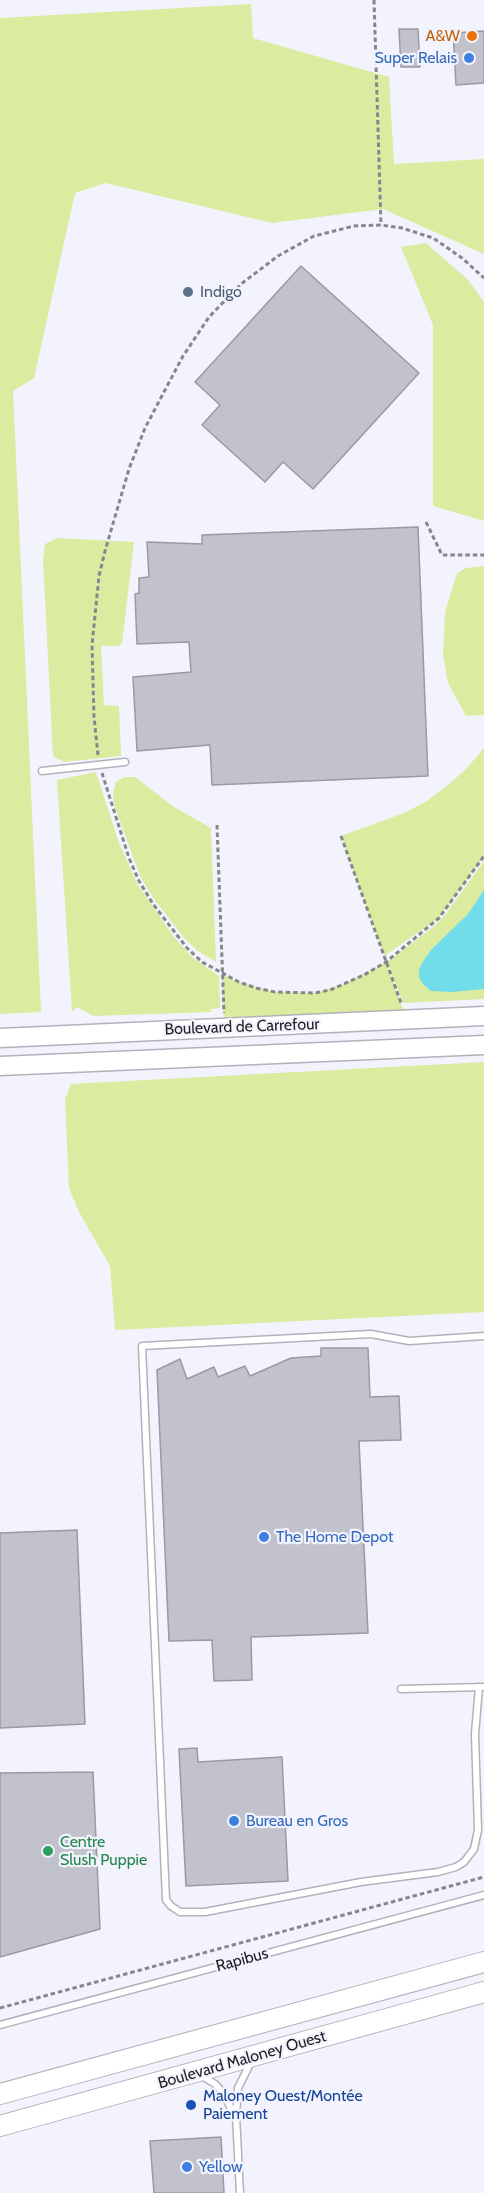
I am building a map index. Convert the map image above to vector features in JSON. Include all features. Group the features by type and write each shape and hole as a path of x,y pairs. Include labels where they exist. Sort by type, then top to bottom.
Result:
{"main road":[{"name":"Boulevard Maloney Ouest","path":"0,2094 484,1962"},
{"name":"Boulevard Maloney Ouest","path":"0,2126 484,1992"}],"street":[{"name":"Boulevard de Carrefour","path":"0,1038 484,1016"},
{"name":"Boulevard de Carrefour","path":"0,1066 484,1045"}],"lane":[{"path":"42,771 125,762"},
{"path":"401,1689 481,1687 475,1734 477,1840 469,1856 456,1867 438,1872 361,1882 205,1912 180,1912 171,1906 166,1900 142,1346 371,1334 409,1341 484,1336"},
{"name":"Rapibus","path":"0,2025 484,1894"},
{"path":"240,2193 236,2116 238,2088 254,2057"},
{"path":"195,2073 215,2084 236,2116"}],"path":[{"path":"374,0 381,225"},
{"path":"484,278 462,258 433,238 402,228 381,225 354,226 314,236 278,256 241,284 209,317 154,406 129,469 99,576 92,645 94,717 99,764 120,833 139,881 153,904 187,948 202,962 222,974 256,988 275,992 309,993 330,990 344,984 386,962 439,918 484,856"},
{"path":"426,522 442,555 484,555"},
{"path":"217,825 224,1028"},
{"path":"341,836 407,1020"},
{"path":"0,2008 484,1877"}],"green space":[{"path":"251,4 253,38 389,77 394,164 484,159 484,254 383,209 272,223 106,183 75,193 34,378 13,391 41,1012 0,1014 0,18"},
{"path":"426,243 468,280 484,302 484,521 433,506 433,325 401,247"},
{"path":"57,538 134,542 122,643 118,646 101,646 104,705 119,706 121,756 64,762 53,756 43,559 45,544"},
{"path":"484,566 484,715 466,716 448,683 443,655 445,612 457,573 466,568"},
{"path":"484,748 484,856 439,918 384,956 341,836 404,813 427,801 467,768"},
{"path":"96,772 119,843 138,885 174,937 192,957 219,976 220,1008 211,1009 211,1012 93,1016 77,1007 72,1012 57,780"},
{"path":"124,777 135,777 174,807 211,828 216,962 198,951 184,938 141,878 114,805 113,793 116,782"},
{"path":"484,861 484,999 403,1003 387,962 445,915"},
{"path":"386,962 407,1020 224,1028 222,974 239,982 275,992 315,993 344,984"},
{"path":"484,1062 484,1312 115,1330 110,1266 79,1212 69,1188 65,1099 71,1084"}],"water":[{"path":"484,890 484,989 431,991 419,978 422,963 431,950 468,914"}],"building":[{"path":"399,29 418,29 420,67 401,67"},
{"name":"Super Relais","path":"484,31 484,83 456,85 453,33"},
{"path":"301,266 419,373 313,489 283,462 265,482 202,425 220,405 195,382"},
{"path":"418,527 428,776 212,785 210,745 137,751 133,677 191,672 189,642 137,644 135,594 139,593 139,578 149,577 147,542 202,544 202,535"},
{"name":"The Home Depot","path":"321,1348 368,1348 370,1397 399,1396 401,1440 359,1441 368,1633 251,1637 252,1680 214,1681 212,1640 169,1641 157,1370 180,1359 187,1379 214,1367 218,1377 245,1366 250,1376 291,1358 321,1356"},
{"path":"77,1530 85,1724 0,1728 0,1533"},
{"name":"Bureau en Gros","path":"197,1748 198,1762 282,1757 288,1881 186,1886 179,1749"},
{"name":"Centre Slush Puppie","path":"93,1772 100,1929 0,1957 0,1773"},
{"name":"Yellow","path":"221,2137 224,2193 154,2193 150,2141"}],"place":[{"name":"A&W","path":"472,36"},
{"name":"Super Relais","path":"469,58"},
{"name":"Indigo","path":"188,292"},
{"name":"The Home Depot","path":"264,1537"},
{"name":"Bureau en Gros","path":"234,1821"},
{"name":"Centre Slush Puppie","path":"48,1851"},
{"name":"Maloney Ouest/Montée Paiement","path":"191,2105"},
{"name":"Yellow","path":"187,2167"}]}
